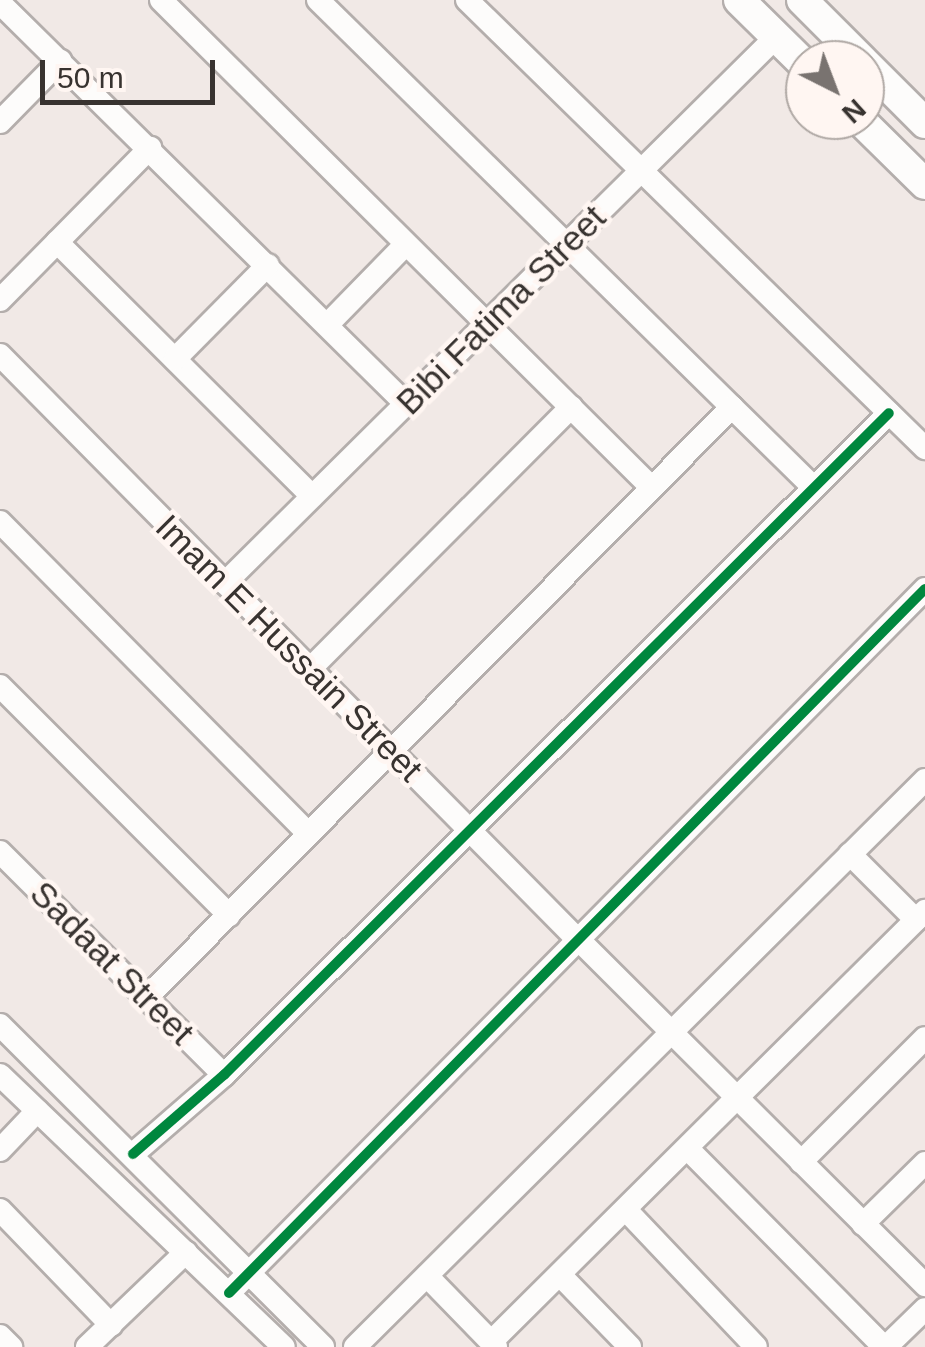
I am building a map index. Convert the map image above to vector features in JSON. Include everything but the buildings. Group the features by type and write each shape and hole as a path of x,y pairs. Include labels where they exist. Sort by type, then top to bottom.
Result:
{"main road":[{"path":"739,0 785,46"},
{"path":"802,0 841,40"},
{"path":"885,84 925,123"},
{"path":"880,140 925,184"}],"street":[{"path":"161,0 402,247 487,324 652,488"},
{"path":"318,0 813,487"},
{"path":"467,0 925,448"},
{"path":"0,3 406,404"},
{"name":"Bibi Fatima Street","path":"225,583 776,37"},
{"path":"0,122 60,62"},
{"path":"0,300 150,148"},
{"path":"57,242 312,496"},
{"path":"327,325 402,247"},
{"path":"174,359 268,265"},
{"name":"Imam E Hussain Street","path":"0,355 925,1285"},
{"path":"310,669 571,407"},
{"path":"146,998 732,407"},
{"path":"133,1154 224,1075 889,413"},
{"path":"0,522 309,834"},
{"path":"229,1293 925,589"},
{"path":"0,686 229,915"},
{"path":"355,1347 925,780"},
{"name":"Sadaat Street","path":"0,852 224,1075"},
{"path":"427,1276 494,1344 920,915 850,854"},
{"path":"0,1025 323,1347"},
{"path":"801,1162 925,1038"},
{"path":"0,1075 284,1347"},
{"path":"0,1150 37,1110"},
{"path":"688,1148 885,1347 925,1309"},
{"path":"863,1224 925,1164"},
{"path":"0,1210 99,1339 186,1252"},
{"path":"626,1211 756,1347"},
{"path":"561,1276 630,1347"},
{"path":"0,1336 11,1347"}],"cycle path":[{"path":"133,1154 224,1075 889,413"},
{"path":"229,1293 925,589"}]}
